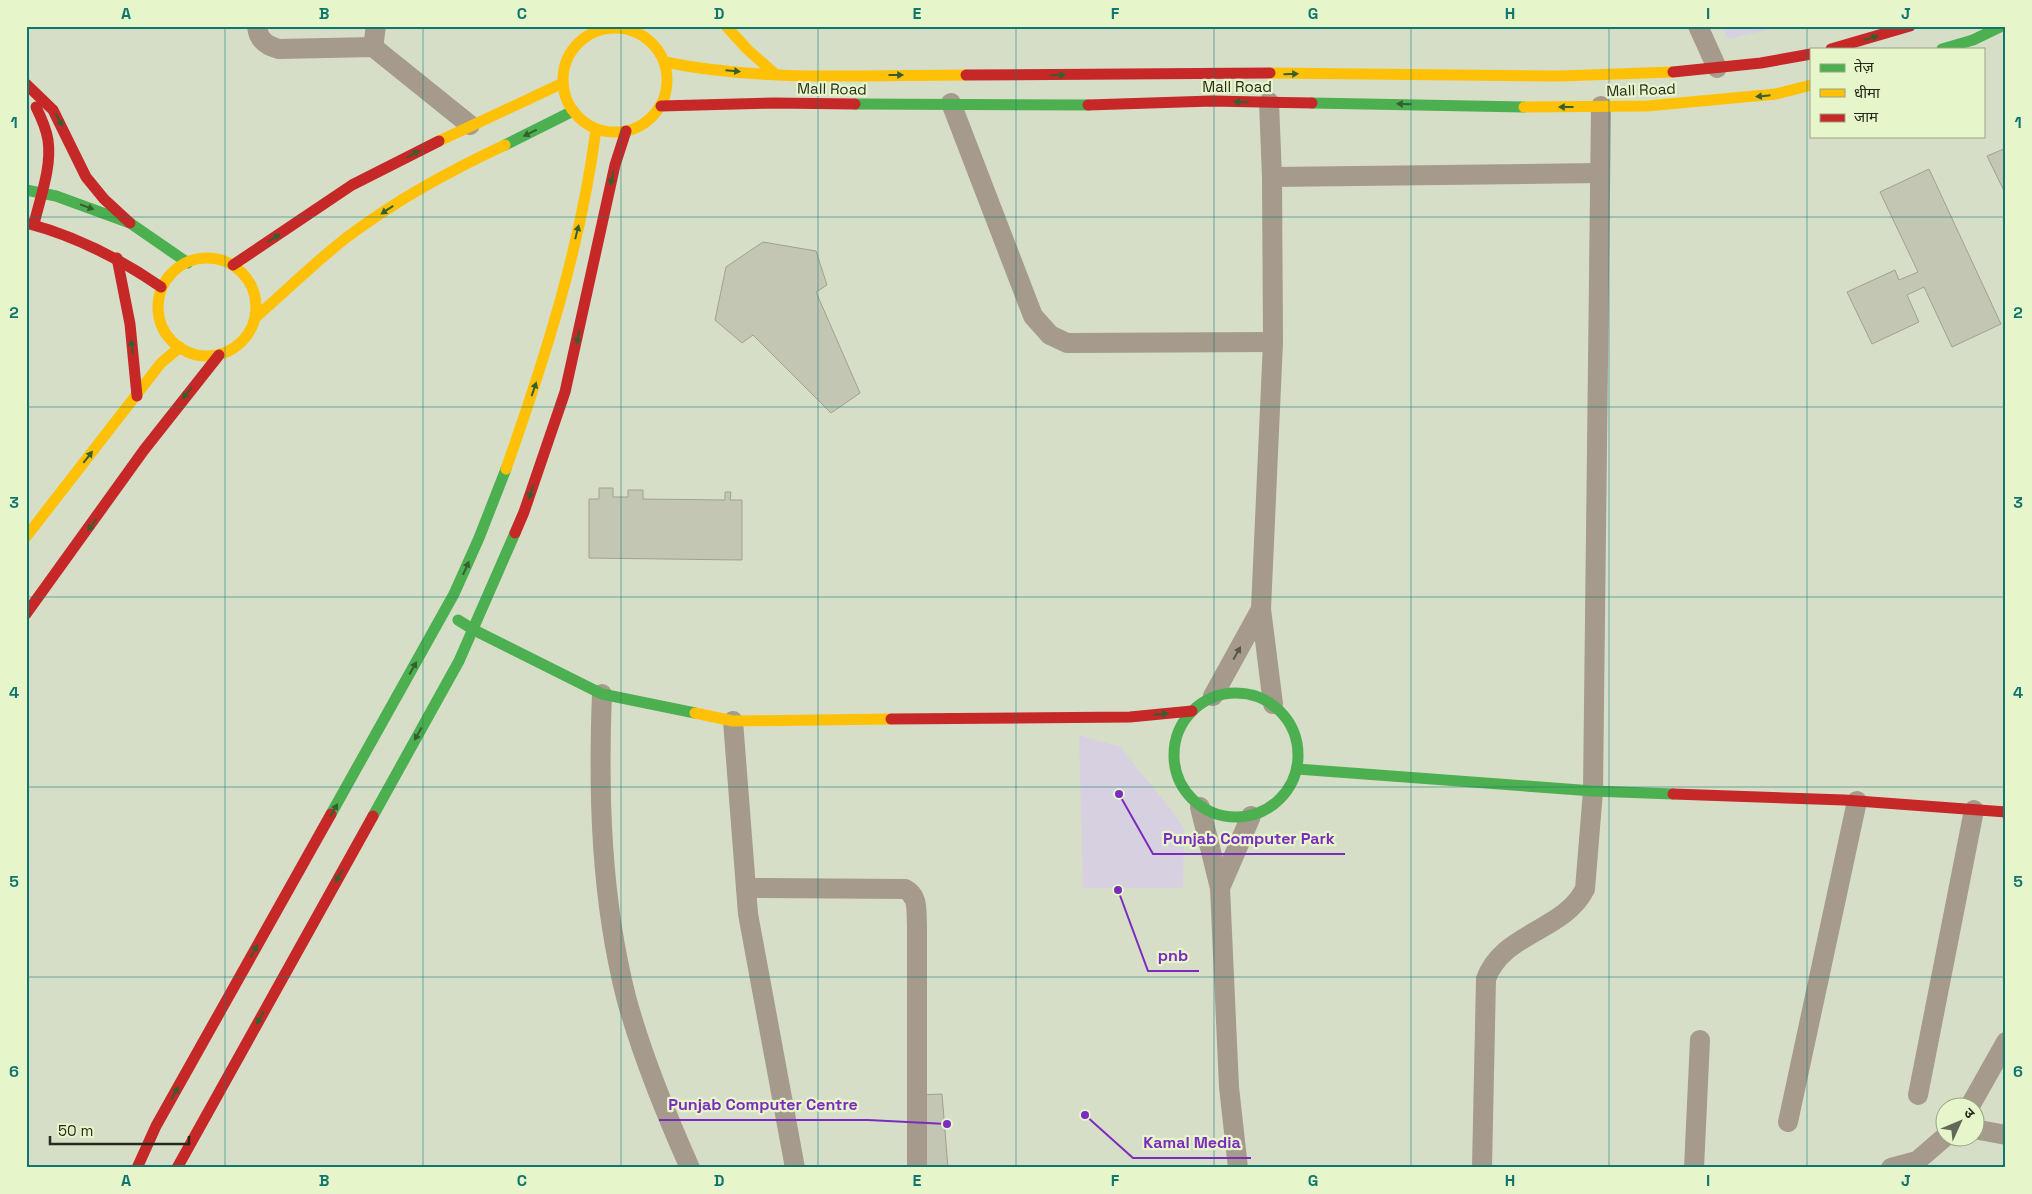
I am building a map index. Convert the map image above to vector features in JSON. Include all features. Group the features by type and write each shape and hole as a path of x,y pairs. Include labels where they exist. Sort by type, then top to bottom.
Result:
{"main road":[{"path":"648,26 648,38"},
{"path":"726,26 774,74"},
{"path":"1834,48 1910,26"},
{"path":"1945,48 1973,40 2002,26"},
{"path":"605,27 620,27 648,38 658,49 665,62 668,77 661,106 652,118 640,126 626,131 611,132 596,129 583,121 573,110 566,97 563,82 564,68 569,54 579,42 591,33 605,27"},
{"name":"Mall Road","path":"665,62 685,67 774,74 989,76 1374,73 1540,76 1717,68 1763,64 1810,54"},
{"path":"233,265 352,186 470,126 563,82"},
{"path":"26,84 53,110 86,177 104,199 130,223 188,263"},
{"name":"Mall Road","path":"661,106 774,103 1092,105 1212,101 1647,106 1776,94 1810,85"},
{"path":"26,89 44,123 48,142 40,194 30,224 96,246 161,287"},
{"path":"257,316 346,238 408,195 448,172 533,132 573,110"},
{"path":"137,1168 156,1126 446,612 494,504 539,375 559,306 591,175 596,129"},
{"path":"177,1168 459,661 474,630 524,512 565,392 615,165 626,131"},
{"path":"26,190 56,196 130,223"},
{"path":"117,258 130,324 137,396"},
{"path":"211,258 233,265 250,281 256,298 257,316 254,327 244,341 230,352 219,355 207,357 196,355 180,347 167,334 162,324 159,312 161,287 177,269 199,259 211,258"},
{"path":"26,537 162,363 180,347"},
{"path":"26,614 158,432 219,355"},
{"path":"446,612 474,630 602,694 733,721 1130,717 1192,711"},
{"path":"1235,692 1253,695 1273,704 1291,725 1298,746 1297,769 1289,789 1271,807 1251,816 1232,818 1200,807 1185,792 1174,768 1171,738 1183,720 1198,704 1213,696 1235,692"},
{"path":"1130,717 1152,729"},
{"path":"1297,769 1593,791 1857,801 2006,812"}],"street":[{"path":"257,26 264,43 268,47 279,49 373,47 470,126"},
{"path":"373,47 376,26"},
{"path":"1698,26 1717,68"},
{"path":"1269,102 1272,177 1272,342 1262,609 1273,704"},
{"path":"951,103 1033,316 1050,335 1067,343 1272,342"},
{"path":"1482,1168 1486,979 1490,967 1499,956 1518,941 1567,912 1580,899 1585,888 1593,791 1601,106"},
{"path":"1272,177 1600,173"},
{"path":"1213,696 1262,609"},
{"path":"602,694 599,762 605,872 611,919 626,996 656,1091 690,1168"},
{"path":"733,721 748,914 795,1168"},
{"path":"1788,1122 1857,801"},
{"path":"1200,807 1220,888 1229,1087 1238,1168"},
{"path":"1918,1095 1974,810"},
{"path":"1220,888 1251,816"},
{"path":"746,888 905,888 916,899 917,1168"},
{"path":"1694,1168 1700,1040"},
{"path":"1976,1096 2006,1042"},
{"path":"1984,1131 2006,1135"},
{"path":"1891,1168 1917,1162 1935,1146"}],"shaded area":[{"path":"1723,26 1784,26 1728,39"},
{"path":"1079,735 1120,747 1173,812 1184,829 1183,888 1083,888"}],"building":[{"path":"2006,148 2006,195 1987,156"},
{"path":"1929,169 2001,324 1952,347 1924,287 1907,295 1919,322 1872,344 1847,292 1895,270 1899,280 1918,272 1880,192"},
{"path":"763,242 816,251 827,285 816,292 860,393 831,413 753,335 742,343 715,320 726,267"},
{"path":"599,488 613,488 613,497 628,497 628,490 643,490 643,499 725,500 725,492 731,492 730,500 742,500 742,560 589,558 589,499 599,499"},
{"path":"942,1094 948,1168 917,1168 917,1095"}],"traffic: fast":[{"path":"1945,48 1973,40 2002,26"},
{"path":"1312,103 1524,107"},
{"path":"855,104 1088,105"},
{"path":"505,145 573,111"},
{"path":"26,190 56,196 130,223 188,263"},
{"path":"331,814 454,594 479,538 506,469"},
{"path":"373,816 459,661 515,533"},
{"path":"458,620 474,630 602,694 695,713"},
{"path":"1236,693 1260,698 1271,703 1280,711 1288,720 1293,731 1298,755 1293,779 1288,790 1280,799 1271,807 1260,812 1236,817 1212,812 1201,807 1192,799 1184,790 1179,779 1174,755 1179,731 1184,720 1192,711 1201,703 1212,698 1236,693"},
{"path":"1297,769 1593,791 1673,794"}],"traffic: slow":[{"path":"726,26 748,50 774,73"},
{"path":"615,28 635,32 644,36 652,43 659,51 663,60 667,80 663,100 659,109 652,117 644,124 635,128 615,132 595,128 586,124 578,117 571,109 567,100 563,80 567,60 571,51 578,43 586,36 595,32 615,28"},
{"path":"665,62 702,68 777,75 966,75"},
{"path":"1270,73 1560,76 1673,72"},
{"path":"439,141 563,83"},
{"path":"1524,107 1647,106 1776,94 1810,85"},
{"path":"506,469 560,301 581,216 596,129"},
{"path":"257,316 323,257 365,224 423,187 505,145"},
{"path":"207,258 226,262 241,273 252,288 256,307 252,326 241,341 226,352 207,356 188,352 173,341 162,326 158,307 162,288 173,273 188,262 207,258"},
{"path":"26,537 161,363 180,347"},
{"path":"695,713 733,721 891,719"}],"traffic: jam":[{"path":"1834,48 1910,26"},
{"path":"1673,72 1761,63 1810,54"},
{"path":"966,75 1270,73"},
{"path":"26,84 53,110 86,177 104,199 130,223"},
{"path":"1088,105 1212,101 1312,103"},
{"path":"661,106 774,103 855,104"},
{"path":"34,224 45,182 49,150 46,131 36,107"},
{"path":"515,533 565,392 615,165 626,131"},
{"path":"233,265 352,185 439,141"},
{"path":"26,223 80,241 113,257 161,287"},
{"path":"117,258 130,324 137,396"},
{"path":"26,614 144,450 219,355"},
{"path":"891,719 1130,717 1192,711"},
{"path":"1673,794 1844,800 2006,812"},
{"path":"137,1168 156,1126 331,814"},
{"path":"177,1168 373,816"}],"place":[{"name":"Punjab Computer Park","path":"1119,794"},
{"name":"pnb","path":"1118,890"},
{"name":"Kamal Media","path":"1085,1115"},
{"name":"Punjab Computer Centre","path":"947,1124"}]}
